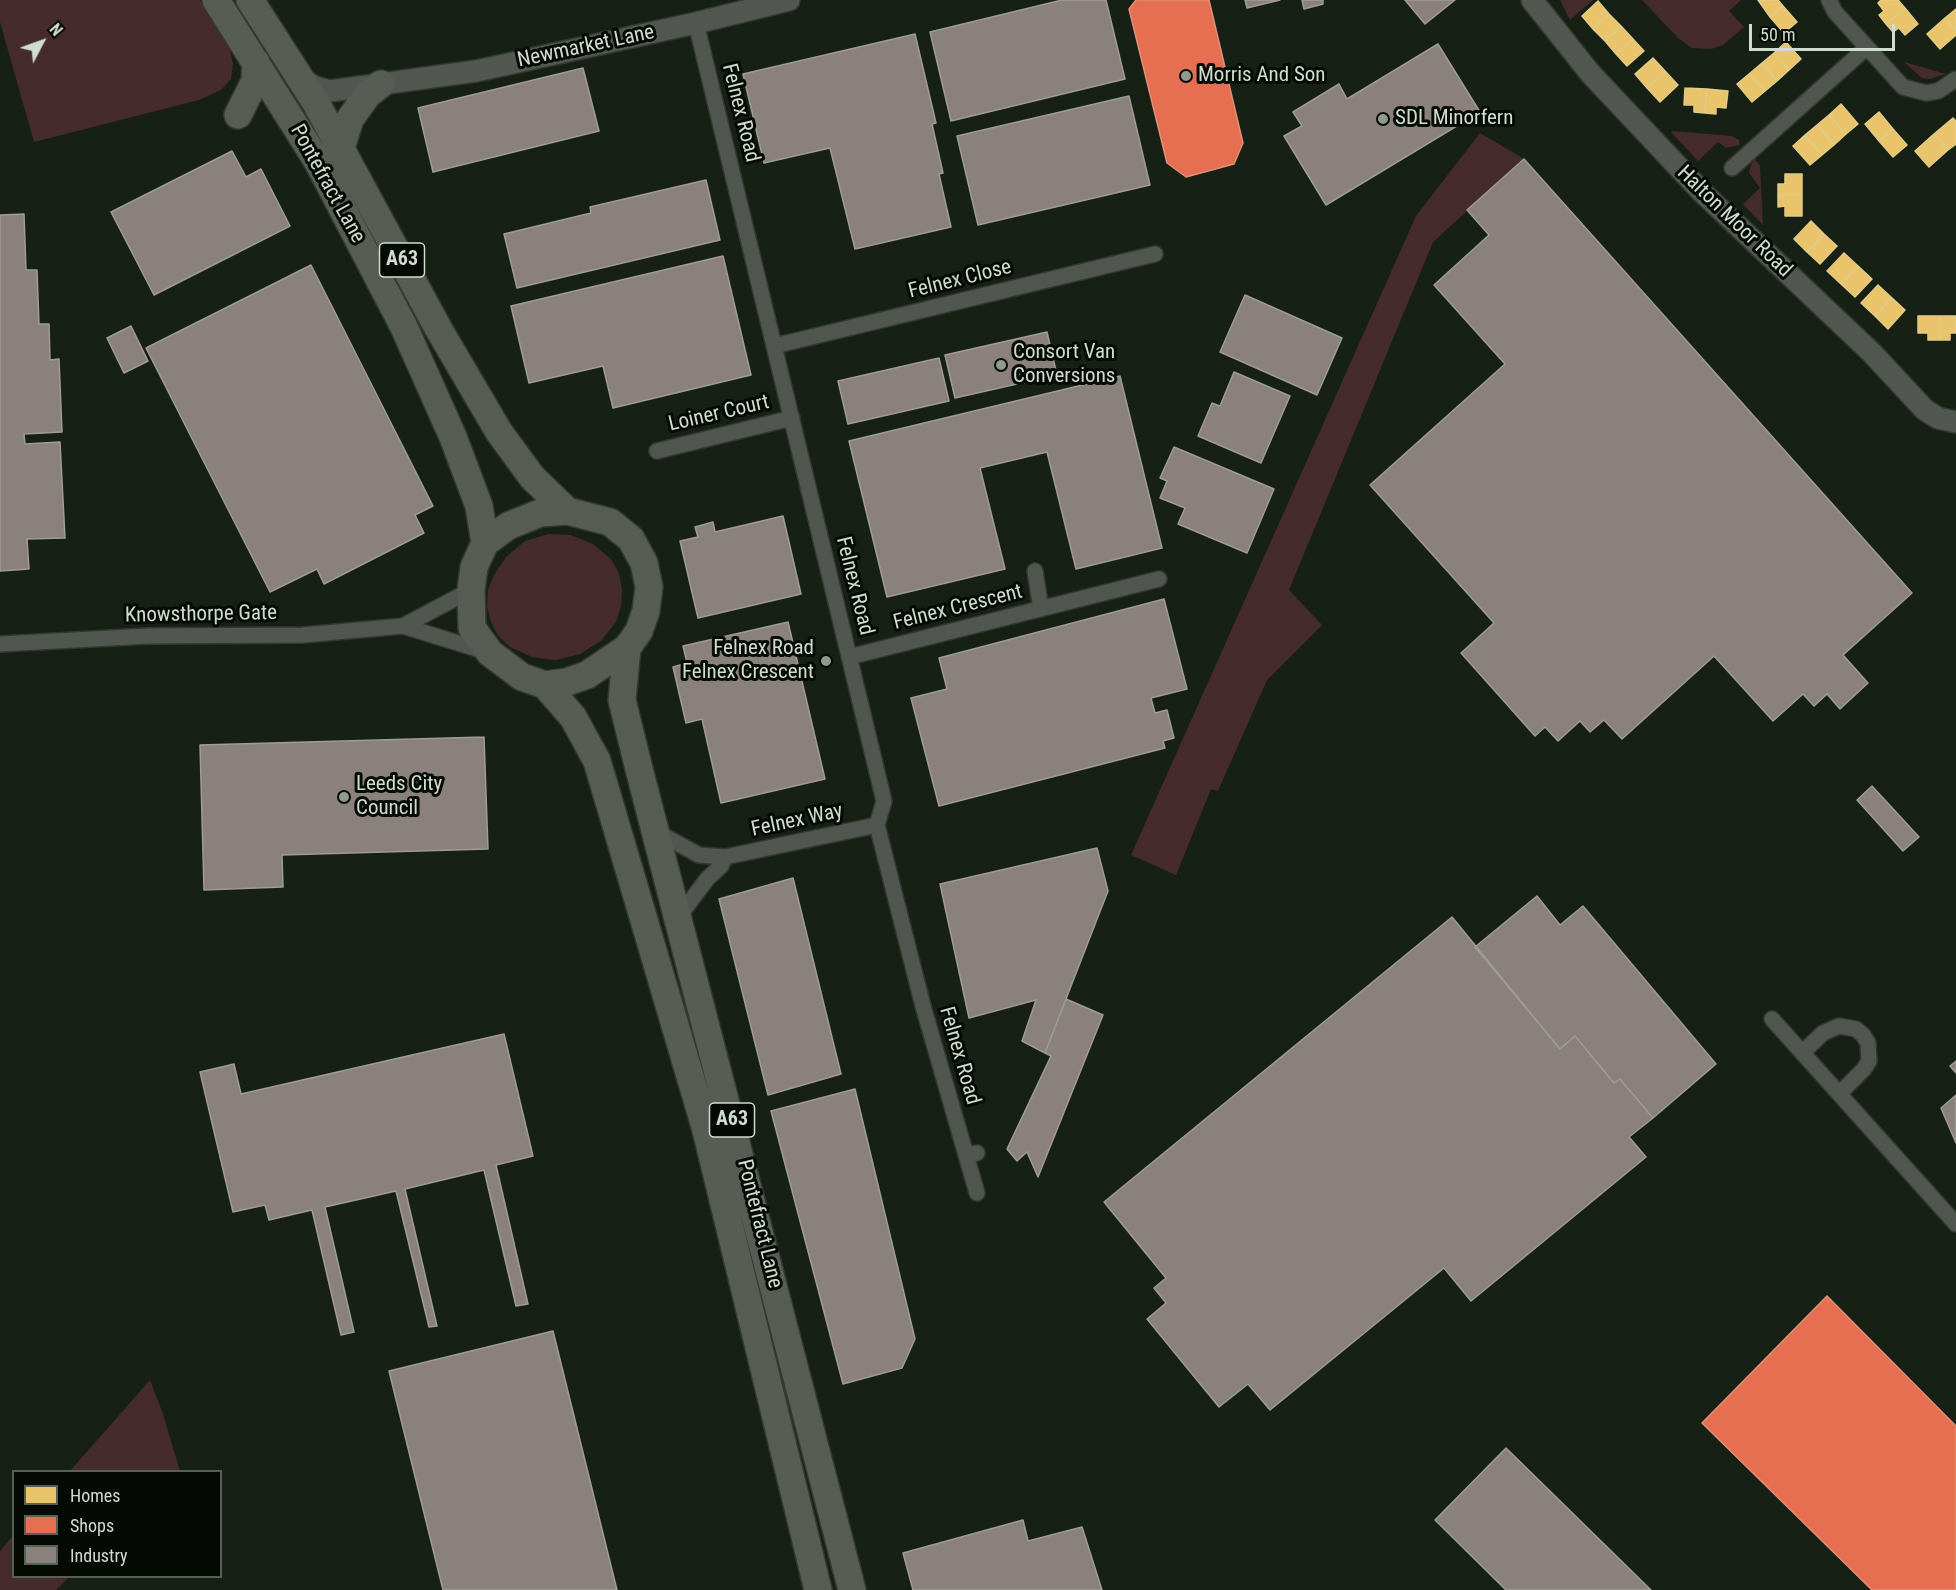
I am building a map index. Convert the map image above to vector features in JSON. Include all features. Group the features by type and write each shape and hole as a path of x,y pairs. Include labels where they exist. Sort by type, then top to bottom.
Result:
{"highway":[{"name":"Pontefract Lane","path":"216,0 318,162 404,327 453,437 476,496 485,543"},
{"name":"Pontefract Lane","path":"250,0 299,77 340,148 438,328 499,432 532,477 567,511"},
{"path":"238,115 255,81 256,62"},
{"path":"340,148 350,119 368,94 381,84"},
{"name":"A63","path":"567,511 588,514 610,522 631,539 644,563 649,587 646,611 639,631 627,648 587,675 567,682 545,685 522,677 490,653 472,628 471,590 474,567 485,543 508,526 540,513 567,511"},
{"name":"Pontefract Lane","path":"627,648 622,700 852,1590"},
{"name":"Pontefract Lane","path":"545,685 573,717 597,761 706,1130 818,1590"}],"street":[{"name":"Newmarket Lane","path":"299,77 315,87 330,90 476,71 696,23 789,0"},
{"name":"Halton Moor Road","path":"1532,0 1590,73 1702,192 1872,353 1925,410 1938,418 1956,422"},
{"path":"1829,0 1835,12 1894,79 1914,92 1938,92 1956,79"},
{"name":"Felnex Road","path":"696,23 884,801 877,825 923,1006 971,1154 977,1193"},
{"path":"1732,168 1866,48"},
{"name":"Felnex Close","path":"774,346 1155,254"},
{"name":"Loiner Court","path":"657,451 792,418"},
{"name":"Felnex Crescent","path":"1035,571 1041,609"},
{"name":"Felnex Crescent","path":"849,657 1159,579"},
{"name":"Knowsthorpe Gate","path":"403,626 471,590"},
{"name":"Knowsthorpe Gate","path":"0,645 148,636 303,635 403,626 490,653"},
{"name":"Felnex Way","path":"655,831 699,855 725,857 877,825"},
{"path":"678,918 707,879 721,866 725,857"},
{"path":"1772,1019 1956,1224"},
{"path":"1803,1052 1823,1033 1839,1026 1856,1029 1863,1035 1868,1043 1869,1061 1840,1093"}],"shaded area":[{"path":"0,0 200,0 229,45 233,64 231,79 221,90 199,100 34,142 0,22"},
{"path":"1560,0 1593,0 1570,20"},
{"path":"1642,0 1741,0 1729,11 1744,27 1723,45 1711,49 1692,48 1678,38"},
{"path":"1904,62 1946,74 1930,79 1922,78"},
{"path":"1671,132 1732,136 1739,140 1740,145 1726,148 1718,142 1698,161"},
{"path":"1480,133 1524,159 1433,242 1289,590 1322,625 1267,680 1218,791 1211,789 1176,875 1131,855 1416,216"},
{"path":"1755,159 1760,166 1763,225 1743,204 1760,188 1749,173"},
{"path":"548,534 571,535 593,544 611,559 619,573 622,590 621,606 616,622 601,641 580,654 556,660 532,657 510,647 498,636 487,606 488,590 494,575 507,556 525,541"},
{"path":"150,1380 180,1470 71,1470"},
{"path":"12,1537 12,1578 68,1578 56,1590 0,1590 0,1551"}],"building: Homes":[{"path":"1758,0 1778,0 1783,6 1770,17"},
{"path":"1881,0 1898,0 1905,8 1886,24 1879,15 1884,11 1878,3"},
{"path":"1598,1 1609,14 1593,29 1582,16"},
{"path":"1783,6 1797,22 1784,33 1770,17"},
{"path":"1905,8 1918,24 1905,35 1899,28 1893,32 1886,24"},
{"path":"1956,9 1956,31 1945,18"},
{"path":"1609,14 1621,26 1605,41 1593,29"},
{"path":"1945,18 1956,31 1956,35 1940,49 1927,34"},
{"path":"1621,26 1633,39 1616,54 1605,41"},
{"path":"1633,39 1644,51 1627,66 1616,54"},
{"path":"1786,42 1801,59 1789,70 1774,53"},
{"path":"1774,53 1789,70 1777,81 1762,63"},
{"path":"1653,58 1665,71 1647,88 1635,74"},
{"path":"1762,63 1777,81 1765,91 1749,74"},
{"path":"1665,71 1678,85 1660,102 1647,88"},
{"path":"1749,74 1765,91 1752,102 1737,84"},
{"path":"1685,88 1707,89 1705,113 1694,112 1694,105 1684,105"},
{"path":"1707,89 1728,91 1726,108 1716,107 1716,114 1705,113"},
{"path":"1841,104 1858,124 1846,134 1829,115"},
{"path":"1879,112 1893,129 1879,141 1865,124"},
{"path":"1829,115 1846,134 1834,145 1817,125"},
{"path":"1953,118 1956,121 1956,144 1948,150 1934,134"},
{"path":"1817,125 1834,145 1822,155 1805,135"},
{"path":"1893,129 1907,145 1893,157 1879,141"},
{"path":"1934,134 1948,150 1929,167 1915,151"},
{"path":"1805,135 1822,155 1810,165 1793,146"},
{"path":"1785,174 1802,174 1802,195 1778,195 1778,184 1785,184"},
{"path":"1778,195 1802,195 1802,216 1785,216 1785,206 1778,207"},
{"path":"1811,221 1824,234 1807,252 1794,239"},
{"path":"1824,234 1837,246 1820,264 1807,252"},
{"path":"1844,253 1858,266 1841,284 1827,271"},
{"path":"1858,266 1872,279 1855,297 1841,284"},
{"path":"1878,285 1892,298 1875,316 1861,303"},
{"path":"1892,298 1905,310 1888,329 1875,316"},
{"path":"1918,316 1939,316 1939,340 1928,340 1928,333 1918,333"},
{"path":"1939,316 1956,316 1956,333 1950,333 1950,340 1939,340"}],"building: Shops":[{"name":"Morris And Son","path":"1136,0 1209,0 1243,143 1234,164 1186,177 1167,163 1129,9"},
{"path":"1827,1296 1956,1426 1956,1590 1872,1590 1702,1423"}],"building: Industry":[{"path":"1062,0 1106,0 1125,79 951,121 930,32"},
{"path":"1245,0 1280,0 1247,8"},
{"path":"1302,0 1323,0 1323,4 1304,9"},
{"path":"1405,0 1455,0 1425,24"},
{"path":"915,34 936,123 932,124 943,173 939,174 951,227 855,249 830,148 764,163 743,74"},
{"name":"SDL Minorfern","path":"1438,44 1480,112 1326,205 1284,136 1302,126 1293,112 1339,84 1347,99"},
{"path":"583,68 599,131 433,172 418,108"},
{"path":"1129,96 1150,185 978,225 957,136"},
{"path":"232,151 246,177 261,169 290,226 154,295 111,212"},
{"path":"1524,159 1912,593 1843,655 1868,683 1840,709 1827,694 1814,706 1803,694 1773,721 1714,656 1622,739 1604,720 1590,732 1580,721 1558,741 1545,727 1535,736 1461,653 1494,623 1370,485 1505,364 1434,285 1489,235 1467,210"},
{"path":"706,180 720,240 517,288 504,234 591,213 590,207"},
{"path":"24,214 26,270 37,270 39,324 49,324 50,360 59,359 62,432 24,434 25,444 60,442 65,538 27,539 29,569 0,571 0,215"},
{"path":"723,256 751,375 613,408 603,366 529,383 511,306"},
{"path":"311,265 433,506 415,515 424,533 324,584 317,569 270,592 146,348"},
{"path":"1245,295 1342,338 1317,395 1220,352"},
{"path":"131,326 148,361 124,373 107,338"},
{"name":"Consort Van Conversions","path":"1047,332 1057,375 955,398 945,355"},
{"path":"939,358 949,401 848,424 838,381"},
{"path":"1234,372 1290,396 1261,463 1198,436 1212,403 1220,406"},
{"path":"1120,376 1162,548 1076,569 1047,452 980,468 1005,569 887,597 849,441"},
{"path":"1174,447 1274,489 1247,553 1178,524 1185,508 1160,498 1167,481 1160,478"},
{"path":"783,516 801,594 698,618 680,541 698,537 695,527 713,522 715,532"},
{"path":"1164,599 1187,689 1151,698 1155,713 1167,710 1174,738 1163,741 1165,748 939,806 911,698 947,689 939,658"},
{"path":"788,622 825,779 721,803 702,719 686,723 673,667 687,663 683,646"},
{"name":"Leeds City Council","path":"484,737 488,849 282,855 283,887 204,890 200,745"},
{"path":"1872,786 1919,837 1903,851 1857,800"},
{"path":"1097,848 1108,891 1045,1053 1022,1041 1036,1000 969,1018 940,884"},
{"path":"793,878 841,1074 768,1095 719,899"},
{"path":"1537,896 1560,925 1583,906 1716,1064 1653,1118 1620,1079 1614,1083 1575,1036 1560,1049 1475,947"},
{"path":"1452,917 1560,1049 1575,1036 1614,1083 1620,1079 1653,1118 1629,1137 1646,1157 1471,1301 1444,1268 1270,1410 1248,1384 1219,1407 1147,1319 1166,1303 1154,1288 1166,1278 1104,1202"},
{"path":"1066,999 1103,1015 1038,1177 1027,1152 1017,1161 1007,1149 1051,1056 1045,1053"},
{"path":"504,1034 533,1156 496,1165 528,1304 516,1306 484,1170 405,1189 437,1326 429,1327 396,1191 325,1207 354,1332 341,1335 312,1210 269,1220 265,1205 233,1212 200,1072 234,1064 241,1094"},
{"path":"1956,1061 1956,1073 1950,1066"},
{"path":"855,1089 915,1339 902,1368 843,1384 771,1111"},
{"path":"1956,1095 1956,1143 1941,1108"},
{"path":"553,1331 617,1590 443,1590 389,1371"},
{"path":"1506,1448 1651,1590 1506,1590 1435,1520"},
{"path":"1023,1520 1028,1541 1082,1527 1102,1590 913,1590 903,1553"}],"place":[{"name":"Morris And Son","path":"1186,76"},
{"name":"SDL Minorfern","path":"1383,119"},
{"name":"Consort Van Conversions","path":"1001,365"},
{"name":"Felnex Road Felnex Crescent","path":"826,661"},
{"name":"Leeds City Council","path":"344,797"}]}
